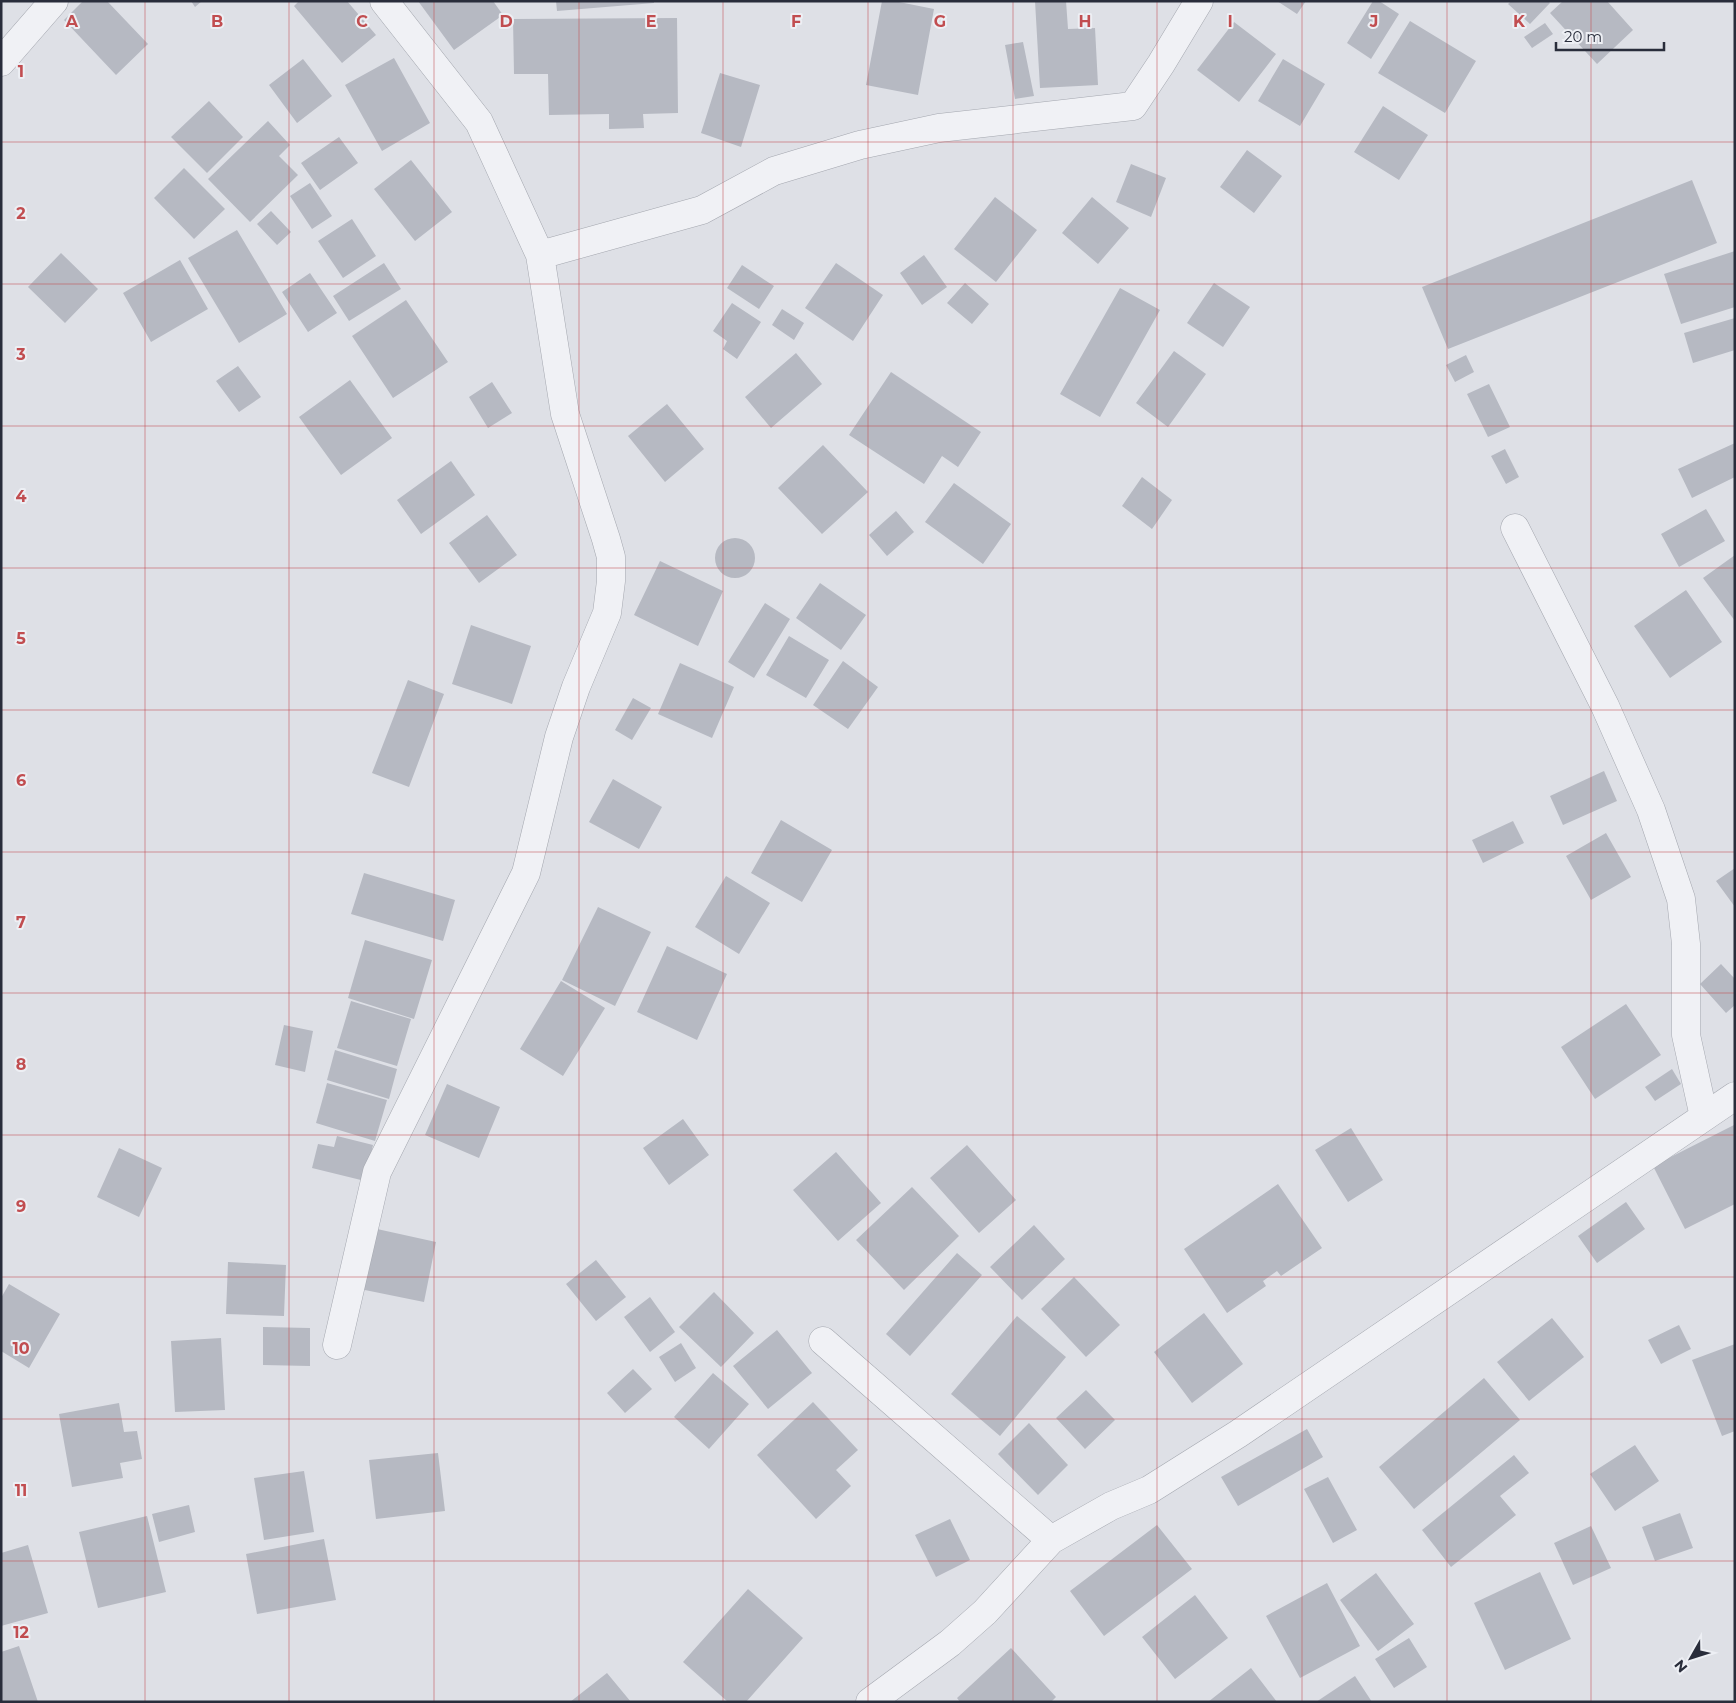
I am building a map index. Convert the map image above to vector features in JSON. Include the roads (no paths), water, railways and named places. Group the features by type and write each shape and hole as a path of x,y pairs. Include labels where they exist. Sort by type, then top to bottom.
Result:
{"street":[{"path":"1,62 54,1"},
{"path":"337,1345 377,1172 526,873 559,737 576,687 607,613 612,582 611,557 606,539 565,414 540,255 479,122 384,1"},
{"path":"540,255 702,210 774,171 860,145 939,128 1133,106 1199,1"},
{"path":"1515,528 1605,706 1651,810 1681,899 1686,944 1686,1035 1704,1117"},
{"path":"870,1702 950,1643 984,1612 1052,1540 1111,1506 1149,1490 1214,1449 1735,1096"},
{"path":"824,1342 1052,1540"}]}
